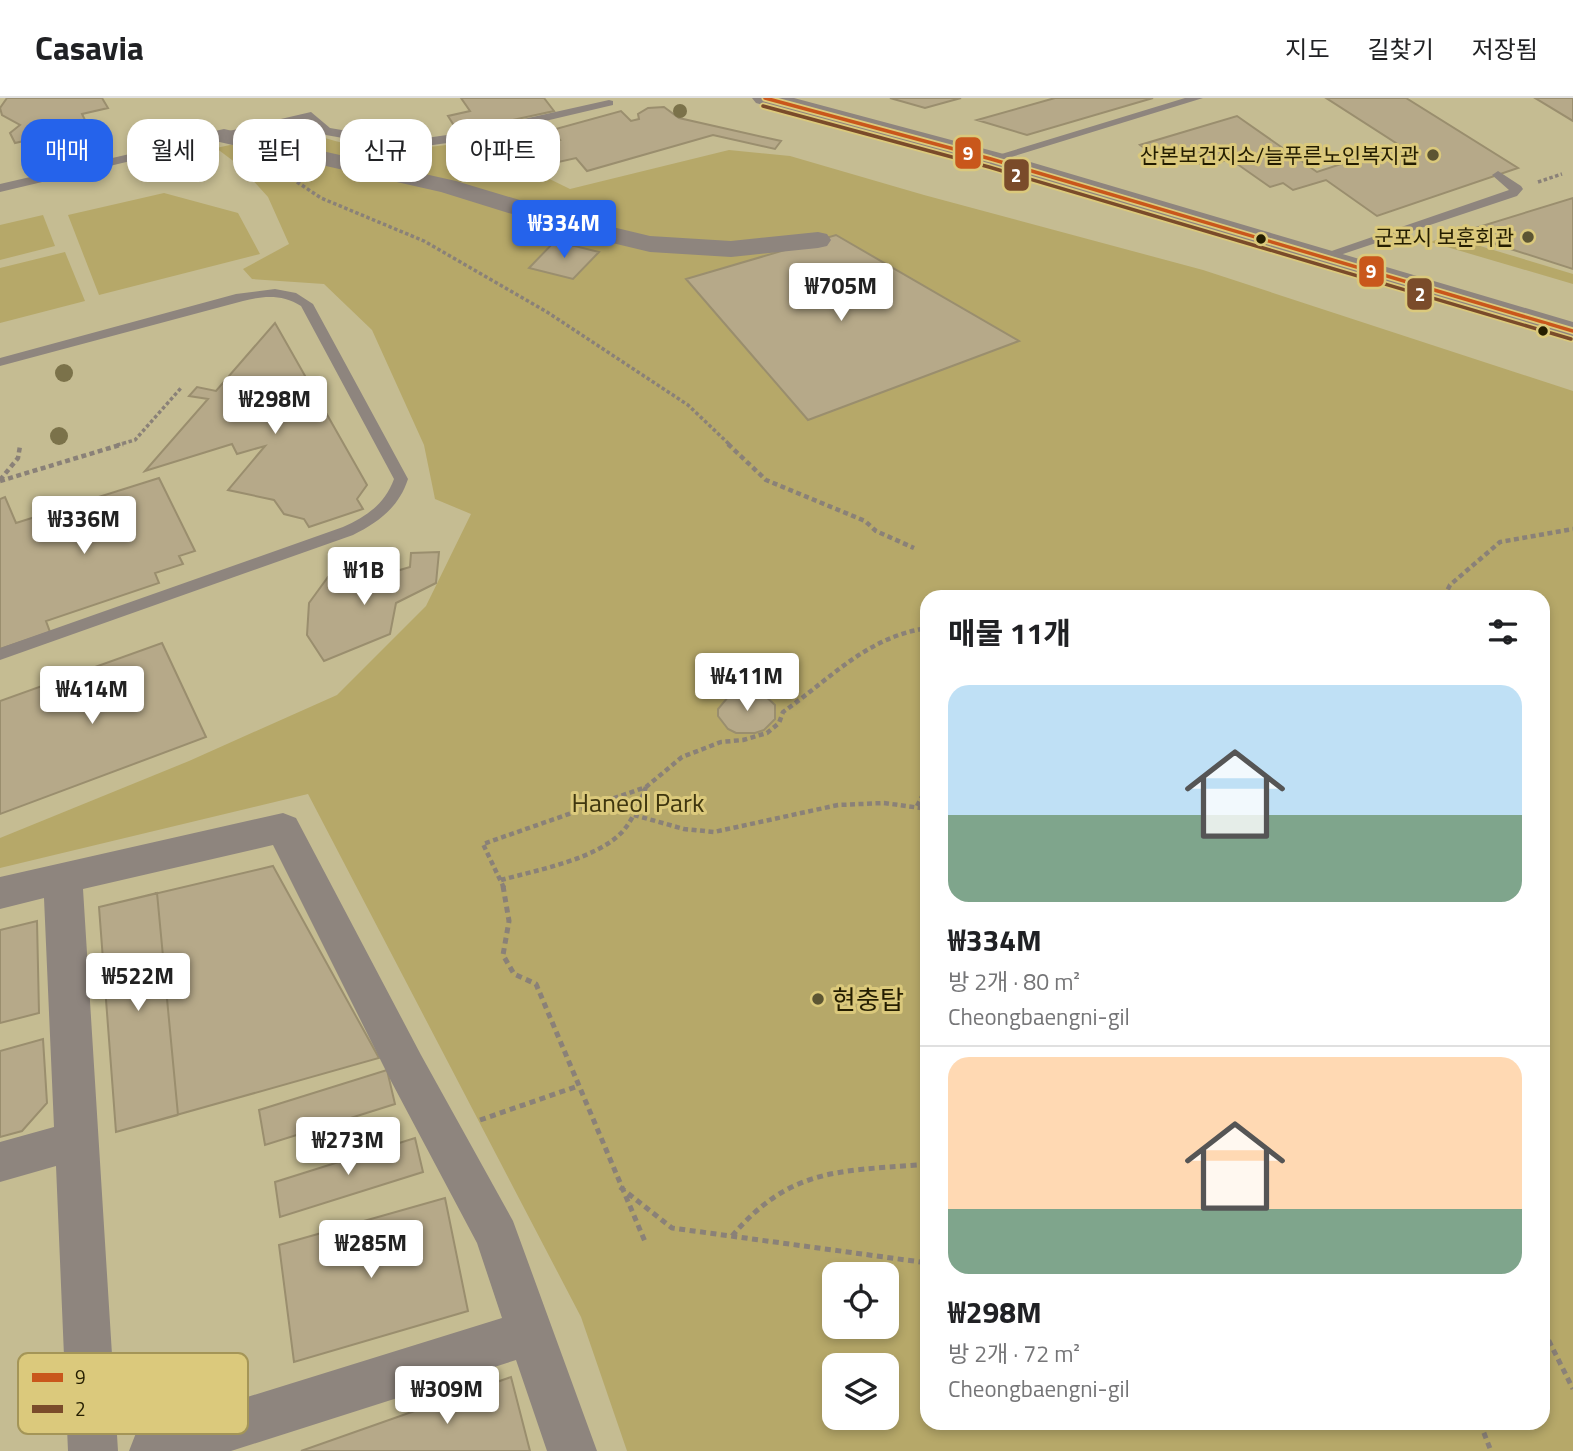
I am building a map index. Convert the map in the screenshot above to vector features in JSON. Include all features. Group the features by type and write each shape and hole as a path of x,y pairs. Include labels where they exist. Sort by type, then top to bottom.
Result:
{"street":[{"path":"765,98 991,159 1573,331"},
{"path":"224,136 447,186 593,230 650,244 731,249 818,240"},
{"path":"0,893 283,828 441,1134 497,1236 572,1451"},
{"path":"63,878 88,1353"},
{"path":"0,1162 77,1140"},
{"path":"248,1421 531,1332"},
{"path":"154,1451 208,1434"}],"lane":[{"path":"991,159 1197,98"},
{"path":"0,188 311,115 326,131 382,140 426,142 461,137 609,103"},
{"path":"1322,256 1513,193 1517,189 1498,175"},
{"path":"0,362 241,297 281,293 296,296 306,304 401,479 391,501 356,528 0,654"}],"path":[{"path":"297,182 321,198 424,241 592,340 688,405 766,480 865,521 876,531 914,548"},
{"path":"0,480 135,440 181,388"},
{"path":"0,480 18,458 20,446"},
{"path":"1448,590 1500,542 1573,529"},
{"path":"646,1244 536,984 514,974 503,955 510,915 509,896 483,844 646,787 682,757 721,742 743,740 767,733 779,723 783,712 883,638 907,628 920,628"},
{"path":"501,880 586,853 618,837 635,815 646,787"},
{"path":"917,806 920,800"},
{"path":"635,815 670,825 713,832 859,802 920,807"},
{"path":"441,1134 578,1086"},
{"path":"732,1236 749,1212 775,1192 809,1178 836,1171 920,1164"},
{"path":"620,1186 672,1228 920,1262"},
{"path":"1550,1343 1573,1389"},
{"path":"1483,1430 1491,1451"}],"green space":[{"name":"Haneol Park","path":"326,138 340,142 340,182 432,182 432,146 446,145 446,182 556,182 570,189 729,150 790,156 1203,270 1573,391 1573,1451 627,1451 581,1317 308,794 0,868 0,838 189,761 337,695 426,606 471,514 435,499 424,445 372,330 324,284 252,279 243,269 289,244 268,197 254,182 326,182"},
{"name":"Haneol Park","path":"233,144 233,161 219,150 219,147"},
{"path":"164,193 238,213 260,254 99,295 68,215"},
{"path":"43,215 55,246 0,260 0,225"},
{"path":"1447,236 1573,274 1573,284 1430,242"},
{"path":"65,252 85,301 0,323 0,268"}],"building":[{"path":"7,98 102,98 108,108 82,114 84,119 21,119 21,142 15,143 10,133 20,125 2,115 0,108"},
{"path":"461,98 544,98 554,111 517,119 450,119 448,116 470,111"},
{"path":"890,98 961,98 925,108"},
{"path":"1055,98 1153,98 1027,135 977,120"},
{"name":"산본보건지소/늘푸른노인복지관","path":"1326,98 1406,98 1518,168 1377,216 1326,180 1293,190 1283,183 1270,187 1230,159 1204,167 1183,152 1159,159 1140,145 1237,116 1317,172 1399,145"},
{"path":"1535,98 1573,98 1573,121"},
{"path":"664,107 679,118 781,141 775,149 713,135 587,171 576,158 560,162 560,128 621,111 631,121 639,119 638,114 648,108"},
{"name":"군포시 보훈회관","path":"1573,198 1573,269 1495,244 1472,229"},
{"path":"836,235 1019,341 808,420 686,279"},
{"path":"555,241 599,252 573,279 529,268"},
{"path":"275,323 367,485 357,499 363,509 309,527 304,519 284,514 274,500 228,490 265,446 237,454 232,444 145,471 208,399 189,396 197,387 216,391"},
{"path":"159,478 195,551 179,556 183,564 155,573 159,583 46,621 50,632 0,649 0,499 5,497 16,523"},
{"path":"439,552 436,583 396,603 390,634 324,661 307,635 309,603 328,577 372,588 390,573 410,567 411,553"},
{"path":"162,643 206,737 0,814 0,701"},
{"path":"745,691 763,694 775,705 775,719 764,730 736,733 728,729 718,716 718,709 728,697"},
{"path":"273,866 379,1058 116,1132 99,907"},
{"path":"157,893 178,1115 116,1132 99,907"},
{"path":"37,921 39,1013 0,1023 0,930"},
{"path":"43,1039 47,1103 22,1131 0,1137 0,1051"},
{"path":"387,1070 395,1104 265,1145 259,1110"},
{"path":"415,1138 423,1172 280,1217 275,1182"},
{"path":"445,1198 468,1311 294,1362 279,1245"},
{"path":"511,1377 530,1451 301,1451"}],"transit line":[{"name":"9","path":"765,98 991,159 1573,331"},
{"name":"2","path":"763,106 989,167 1571,339"}],"place":[{"name":"산본보건지소/늘푸른노인복지관","path":"1433,155"},
{"name":"군포시 보훈회관","path":"1528,237"},
{"name":"현충탑","path":"818,999"}]}
